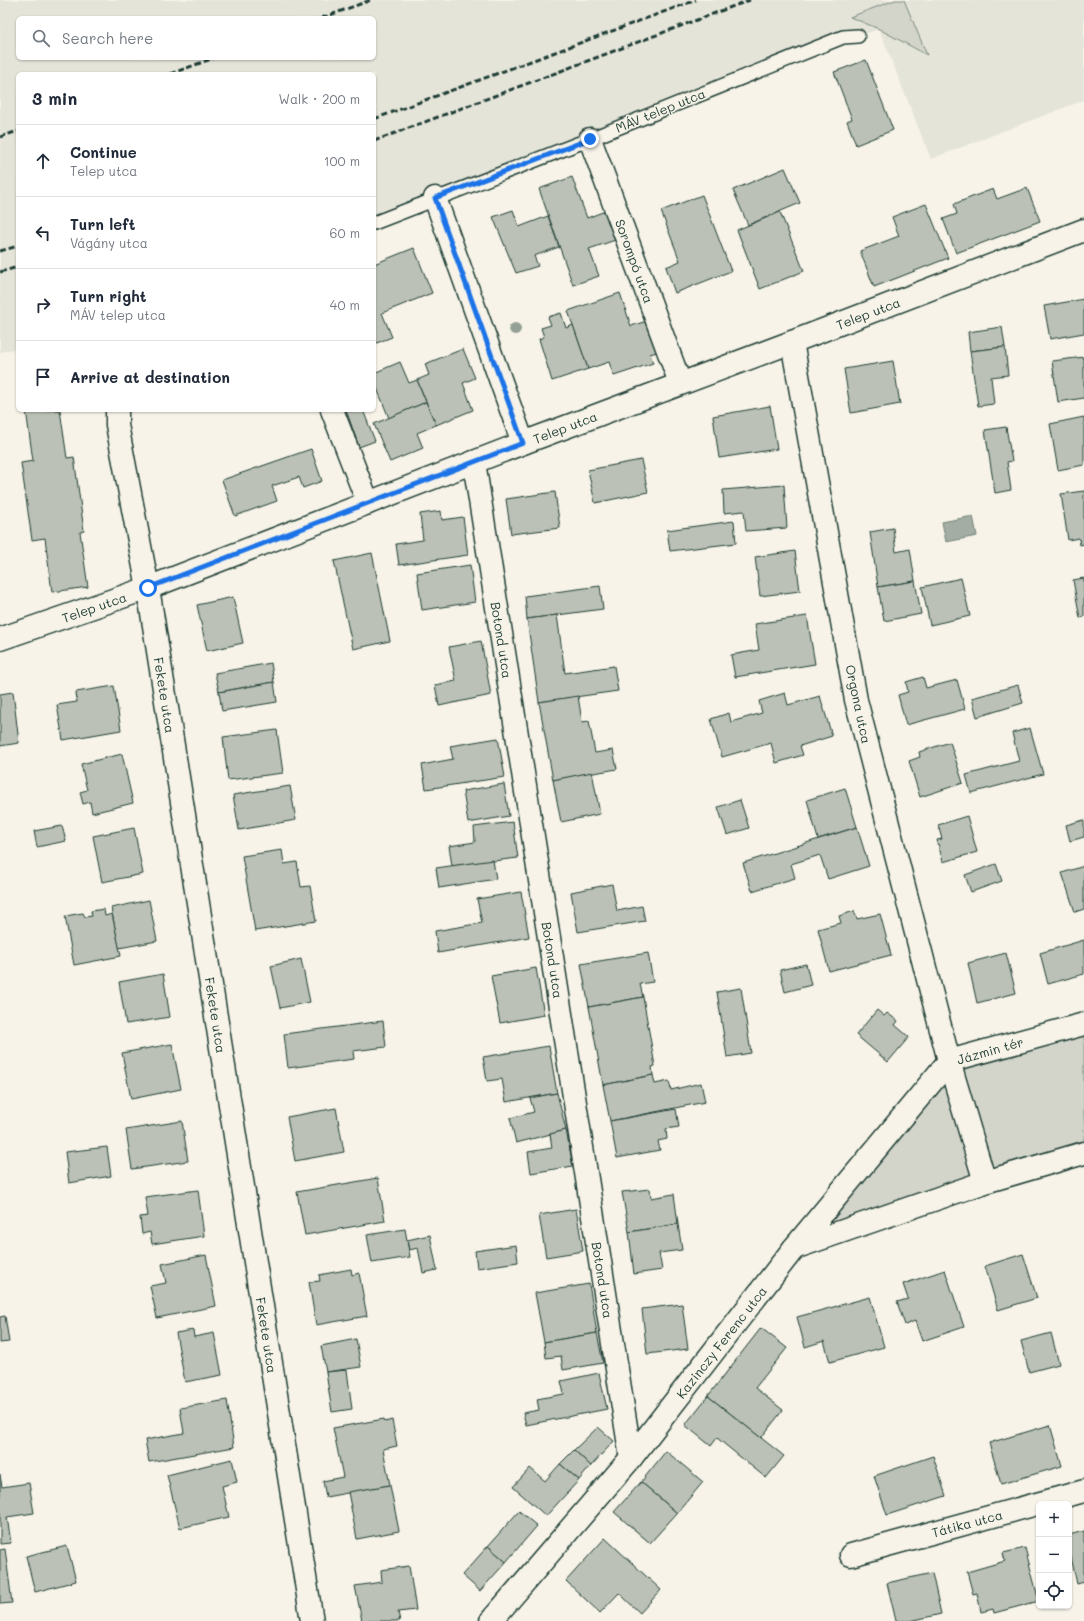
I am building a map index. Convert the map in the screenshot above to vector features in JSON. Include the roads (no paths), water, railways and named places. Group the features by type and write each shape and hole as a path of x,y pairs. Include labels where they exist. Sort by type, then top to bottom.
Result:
{"street":[{"name":"Sorompó utca","path":"590,139 680,383"},
{"path":"435,198 523,443"},
{"name":"Telep utca","path":"0,639 148,588 523,443 1084,230"},
{"name":"Orgona utca","path":"792,342 856,700 949,1062"},
{"name":"Fekete utca","path":"117,412 117,425 148,588 312,1621"},
{"path":"333,412 368,503"},
{"name":"Botond utca","path":"474,462 632,1458"},
{"name":"Jázmin tér","path":"985,1182 949,1062 1084,1024"},
{"name":"Kazinczy Ferenc utca","path":"491,1621 632,1458 794,1248 949,1062"},
{"path":"794,1248 985,1182 1084,1153"},
{"name":"Tátika utca","path":"851,1555 1084,1491"}],"lane":[{"name":"MÁV telep utca","path":"376,222 590,139 843,37 858,36"}],"railway":[{"path":"327,16 371,0"},
{"path":"376,118 696,0"},
{"path":"376,140 750,0"},
{"path":"176,72 208,60"},
{"path":"0,137 16,132"},
{"path":"0,251 16,247"},
{"path":"0,272 16,268"}]}
